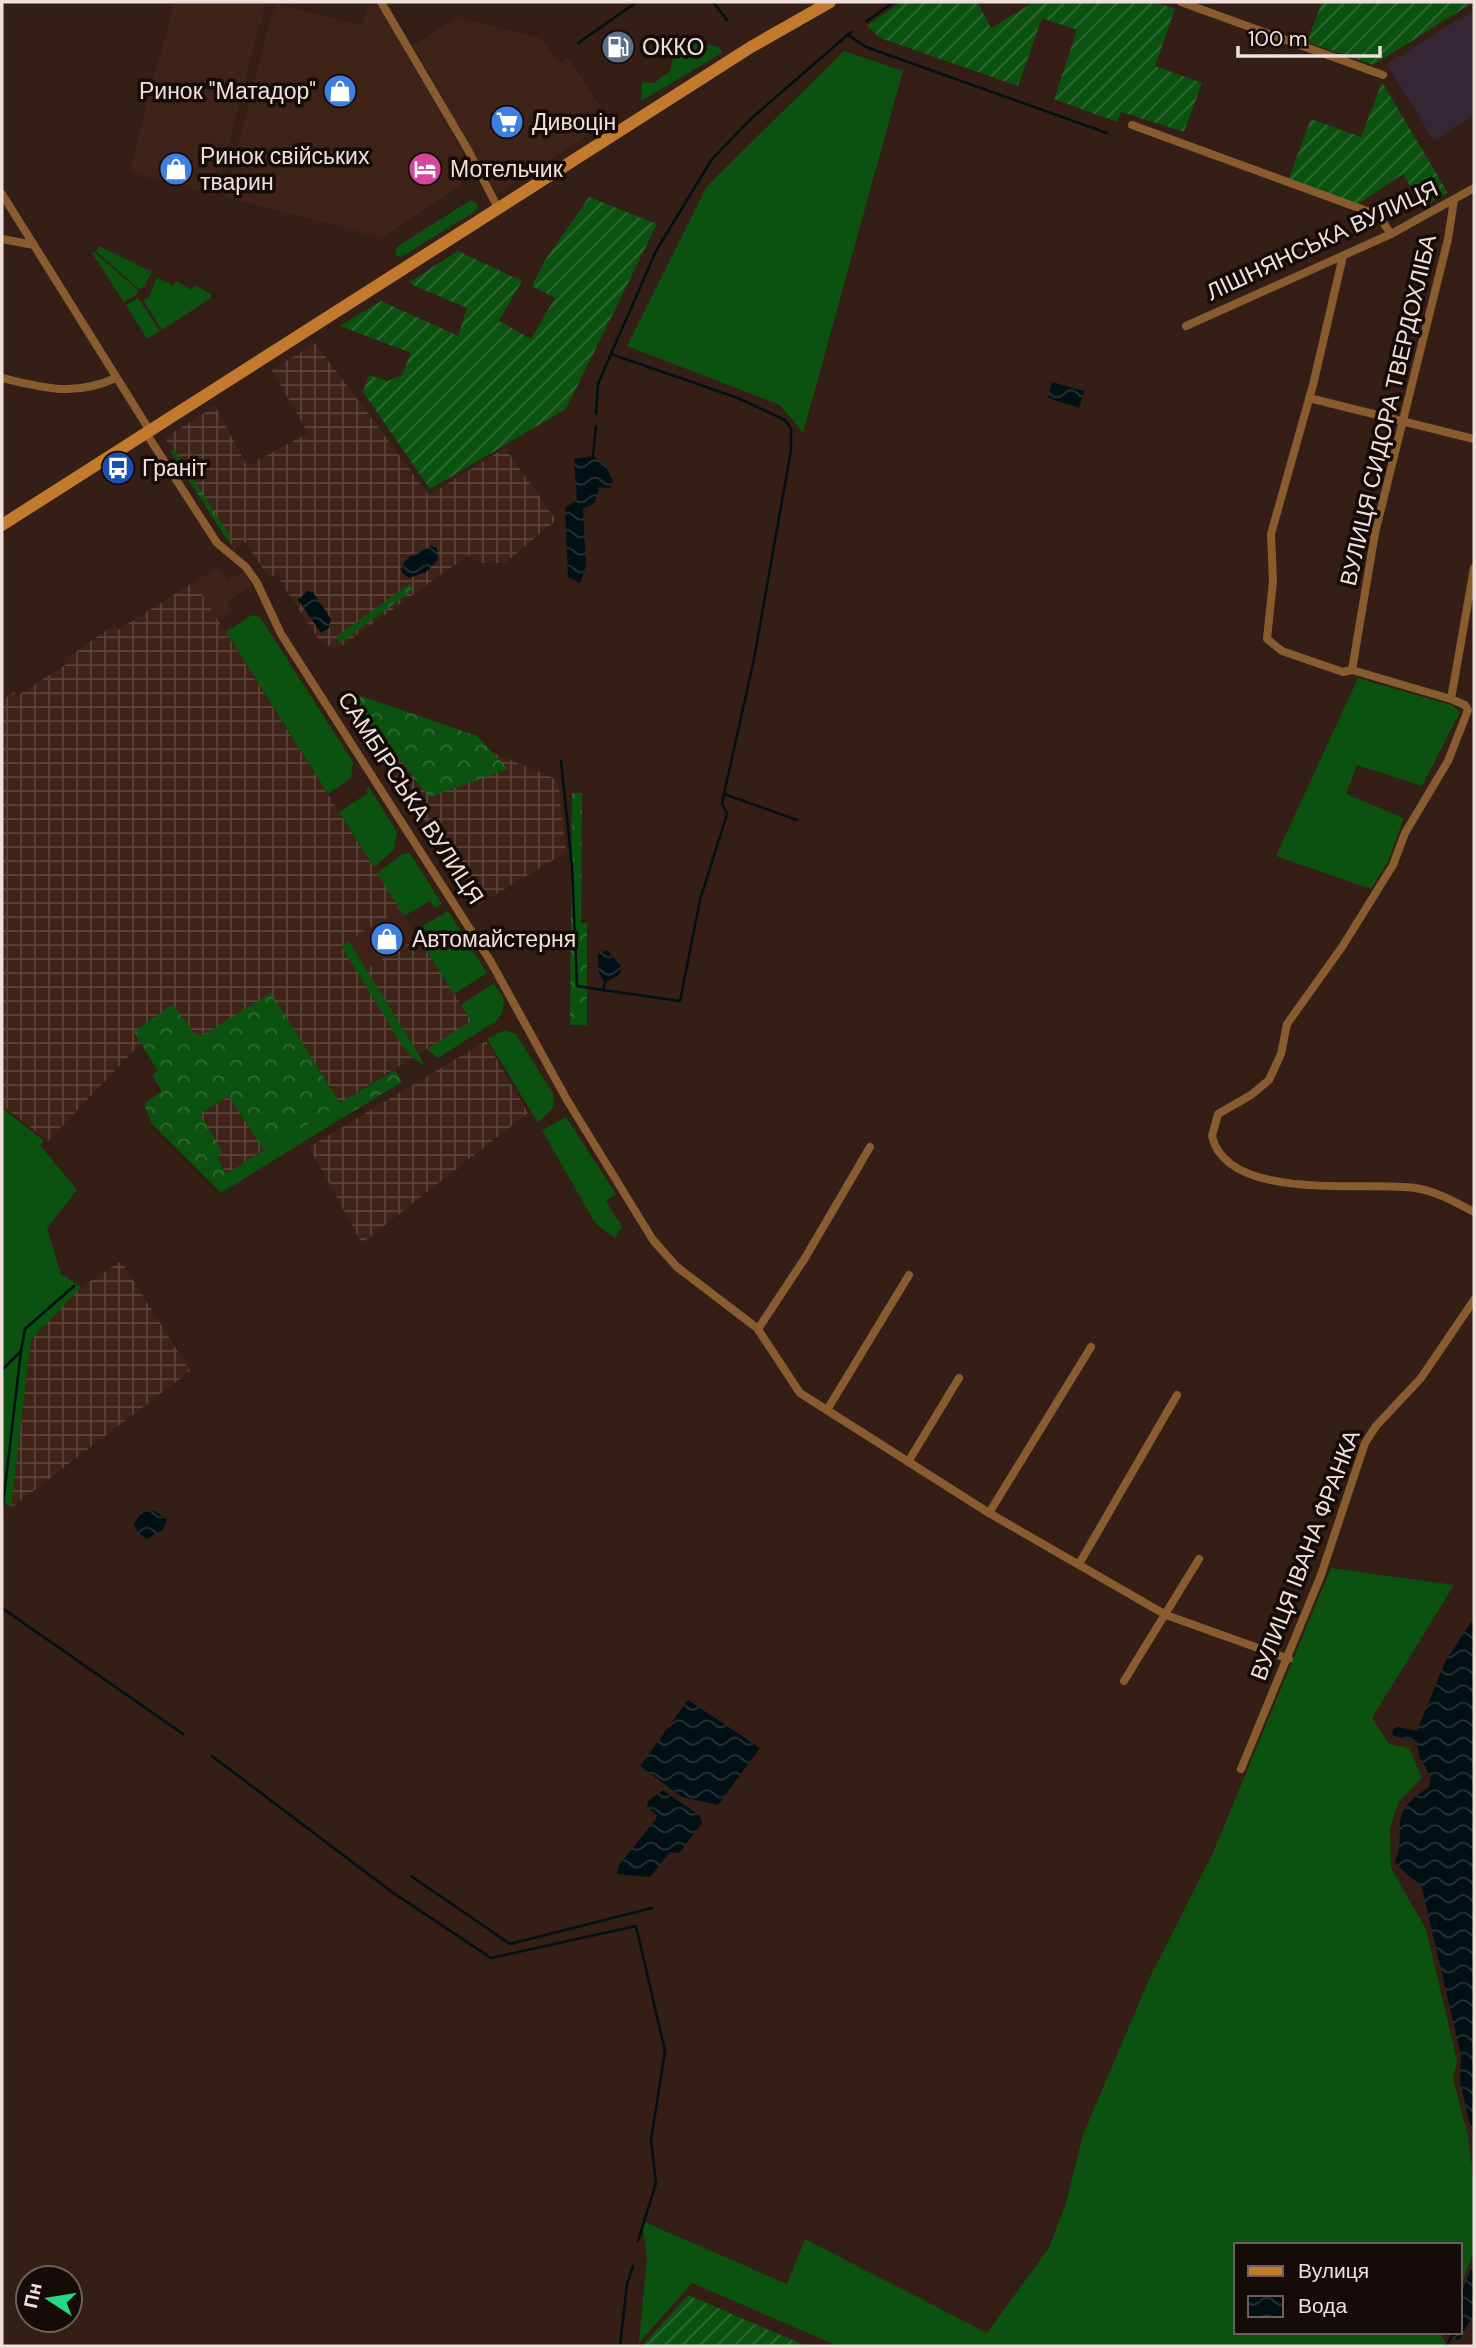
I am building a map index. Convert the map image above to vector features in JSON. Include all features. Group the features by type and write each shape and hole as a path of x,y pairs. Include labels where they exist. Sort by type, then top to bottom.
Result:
{"main road":[{"path":"2,525 751,47 830,2"}],"street":[{"path":"381,2 468,150 498,208"},
{"path":"1181,2 1383,75"},
{"path":"1132,125 1378,215 1391,234"},
{"name":"ЛІШНЯНСЬКА ВУЛИЦЯ","path":"1186,326 1310,267 1343,256 1391,234 1474,188"},
{"name":"САМБІРСЬКА ВУЛИЦЯ","path":"2,194 217,543 246,567 257,583 281,635 491,962 567,1100 653,1240 677,1267 758,1329 794,1386 827,1409 989,1513 1166,1615 1289,1659"},
{"name":"ВУЛИЦЯ СИДОРА ТВЕРДОХЛІБА","path":"1352,670 1375,533 1448,239 1454,200"},
{"path":"2,239 34,245"},
{"path":"1343,256 1269,549 1273,581 1267,639 1282,651 1343,672 1352,670 1451,699 1465,705 1468,710 1438,780 1405,834 1393,865 1342,947 1287,1024 1281,1054 1269,1080 1261,1088 1218,1114 1212,1136 1224,1159 1252,1173 1281,1182 1338,1188 1411,1187 1438,1194 1474,1212"},
{"path":"2,378 65,390 95,387 116,378"},
{"path":"1309,398 1474,439"},
{"path":"1451,699 1474,568"},
{"path":"758,1329 792,1280 870,1147"},
{"path":"827,1409 908,1275"},
{"name":"ВУЛИЦЯ ІВАНА ФРАНКА","path":"1241,1769 1289,1659 1366,1443 1376,1426 1421,1378 1474,1300"},
{"path":"989,1513 1091,1347"},
{"path":"908,1462 959,1378"},
{"path":"1079,1564 1177,1395"},
{"path":"1124,1681 1199,1559"}],"shaded area":[{"path":"174,2 266,2 215,195 129,172"},
{"name":"Ринок \"Матадор\"","path":"275,3 362,26 368,4 380,7 465,157 461,185 382,238 224,197"},
{"path":"1474,10 1474,115 1434,141 1387,64"},
{"path":"457,18 541,38 559,63 568,57 610,121 497,194 413,45"},
{"path":"315,343 429,495 505,448 554,517 554,522 505,563 482,563 468,555 336,650 319,640 276,574 269,578 245,542 234,549 165,438 215,406 247,466 308,433 272,370"},
{"path":"218,567 228,581 243,571 252,586 227,602 233,612 219,621 194,582"},
{"path":"194,582 400,909 349,941 366,969 418,938 472,1021 217,1179 152,1075 158,1071 141,1043 48,1141 2,1105 2,700 14,692 17,696 68,663 66,659 114,625 118,630"},
{"path":"348,703 446,733 558,780 566,852 476,906 462,882 456,885 447,872 453,867"},
{"path":"400,909 418,938 366,969 349,941"},
{"path":"486,1041 528,1113 362,1243 309,1147"},
{"path":"121,1261 190,1371 11,1508 31,1340 81,1287"}],"green space":[{"path":"901,2 977,2 991,28 1034,2 1155,2 1175,9 1155,66 1202,83 1184,132 1121,112 1117,122 1054,99 1077,30 1042,18 1018,86 880,38 867,26"},
{"path":"1322,2 1474,2 1373,65 1307,42"},
{"path":"694,42 719,47 722,53 641,101 642,82 654,83 670,71 674,55"},
{"path":"844,51 903,71 803,433 780,405 627,346 707,186"},
{"path":"1382,82 1448,193 1423,207 1403,174 1358,204 1289,178 1311,119 1361,137"},
{"path":"589,197 657,224 566,409 430,489 363,392 369,375 388,381 402,375 411,353 340,326 381,301 458,336 467,308 408,283 458,251 522,281 499,321 531,339 555,298 532,286 544,262"},
{"path":"471,200 477,203 477,210 403,256 397,257 395,250 398,246"},
{"path":"99,246 152,272 144,287 139,289 96,251"},
{"path":"92,253 138,290 137,294 124,302"},
{"path":"157,277 173,286 176,281 192,290 195,285 211,294 211,298 162,330 143,300 149,297"},
{"path":"138,298 160,331 147,339 126,305"},
{"path":"174,449 232,539 228,541 170,451"},
{"path":"409,584 413,590 340,643 336,637"},
{"path":"252,615 260,617 353,762 351,778 328,794 226,632"},
{"path":"1358,678 1451,705 1460,712 1422,786 1357,765 1346,794 1404,818 1388,861 1371,889 1276,856"},
{"path":"361,696 477,736 508,769 429,797 353,700"},
{"path":"369,787 397,832 394,850 374,867 339,812 368,793 366,789"},
{"path":"572,793 582,793 581,923 587,923 587,1025 570,1025"},
{"path":"410,853 442,904 435,908 430,901 404,916 377,873 403,854"},
{"path":"448,911 487,973 454,994 414,931"},
{"path":"349,941 425,1066 413,1058 402,1045 341,946"},
{"path":"494,983 504,999 502,1013 496,1021 438,1058 427,1049 471,1021 461,1005"},
{"path":"271,993 340,1103 395,1070 402,1082 339,1120 332,1109 264,1151 229,1096 200,1114 221,1149 218,1159 226,1174 211,1183 152,1124 144,1104 162,1091 152,1075 158,1071 134,1032 173,1004 194,1033 201,1036"},
{"path":"505,1030 516,1034 553,1094 554,1106 538,1123 487,1039"},
{"path":"2,1108 44,1141 40,1145 77,1190 47,1228 61,1274 81,1287 31,1340 11,1508 2,1500"},
{"path":"332,1108 339,1120 221,1193 211,1183"},
{"path":"566,1117 616,1194 606,1201 622,1227 615,1238 595,1223 542,1130"},
{"path":"1331,1568 1454,1585 1372,1718 1389,1744 1409,1748 1422,1778 1398,1803 1390,1829 1391,1868 1426,1929 1457,2061 1453,2078 1468,2136 1474,2183 1474,2251 1462,2283 1462,2243 1234,2243 1234,2334 1443,2334 1442,2337 1448,2346 838,2346 692,2283 639,2343 647,2256 642,2221 787,2284 805,2239 987,2333 1049,2248 1066,2203 1083,2135 1151,1975 1212,1855"},
{"path":"688,2295 806,2346 642,2346"}],"water":[{"path":"1052,382 1084,391 1079,408 1048,398"},
{"path":"593,456 605,465 613,481 610,488 599,487 594,503 583,508 586,566 580,583 568,577 565,507 577,501 574,459"},
{"path":"432,546 437,548 438,560 426,572 409,578 402,573 401,566 411,555"},
{"path":"307,591 313,592 331,619 329,628 321,633 298,600"},
{"path":"607,950 621,966 620,974 605,983 599,973 598,954"},
{"path":"155,1511 167,1520 162,1530 147,1539 137,1532 134,1524 141,1512"},
{"path":"1474,1618 1474,2140 1460,2082 1461,2055 1422,1888 1395,1863 1399,1850 1402,1814 1415,1797 1429,1787 1431,1778 1419,1756 1417,1742 1392,1735 1394,1726 1417,1731 1446,1660"},
{"path":"688,1700 760,1748 718,1805 682,1797 640,1766"},
{"path":"663,1790 700,1816 702,1823 679,1853 670,1852 650,1877 617,1874 619,1865 656,1819 657,1815 647,1808 648,1801"},
{"path":"1474,2262 1474,2313 1460,2339 1456,2340 1451,2334 1462,2334 1462,2291"}],"waterway":[{"path":"578,43 637,2"},
{"path":"713,2 727,20"},
{"path":"867,21 894,2"},
{"path":"605,983 603,990 680,1001 700,900 727,814 722,803 754,659 791,450 791,429 785,420 738,398 611,354 656,251 712,159 753,117 851,32"},
{"path":"848,35 866,47 1107,133"},
{"path":"596,414 598,384 611,354"},
{"path":"593,456 596,426"},
{"path":"561,761 572,866 577,986 603,990"},
{"path":"724,794 797,820"},
{"path":"2,1370 21,1351 25,1329 74,1286"},
{"path":"2,1513 21,1351"},
{"path":"2,1608 183,1734"},
{"path":"212,1756 392,1892 491,1958 636,1926 665,2051 651,2140 656,2183 638,2241"},
{"path":"411,1876 510,1944 652,1908"},
{"path":"620,2346 627,2284 633,2266"},
{"path":"1446,2346 1453,2334"}],"place":[{"name":"ОККО","path":"618,47"},
{"name":"Ринок \"Матадор\"","path":"340,91"},
{"name":"Дивоцін","path":"507,122"},
{"name":"Ринок свійських тварин","path":"176,169"},
{"name":"Мотельчик","path":"425,169"},
{"name":"Граніт","path":"118,468"},
{"name":"Автомайстерня","path":"387,939"}]}
